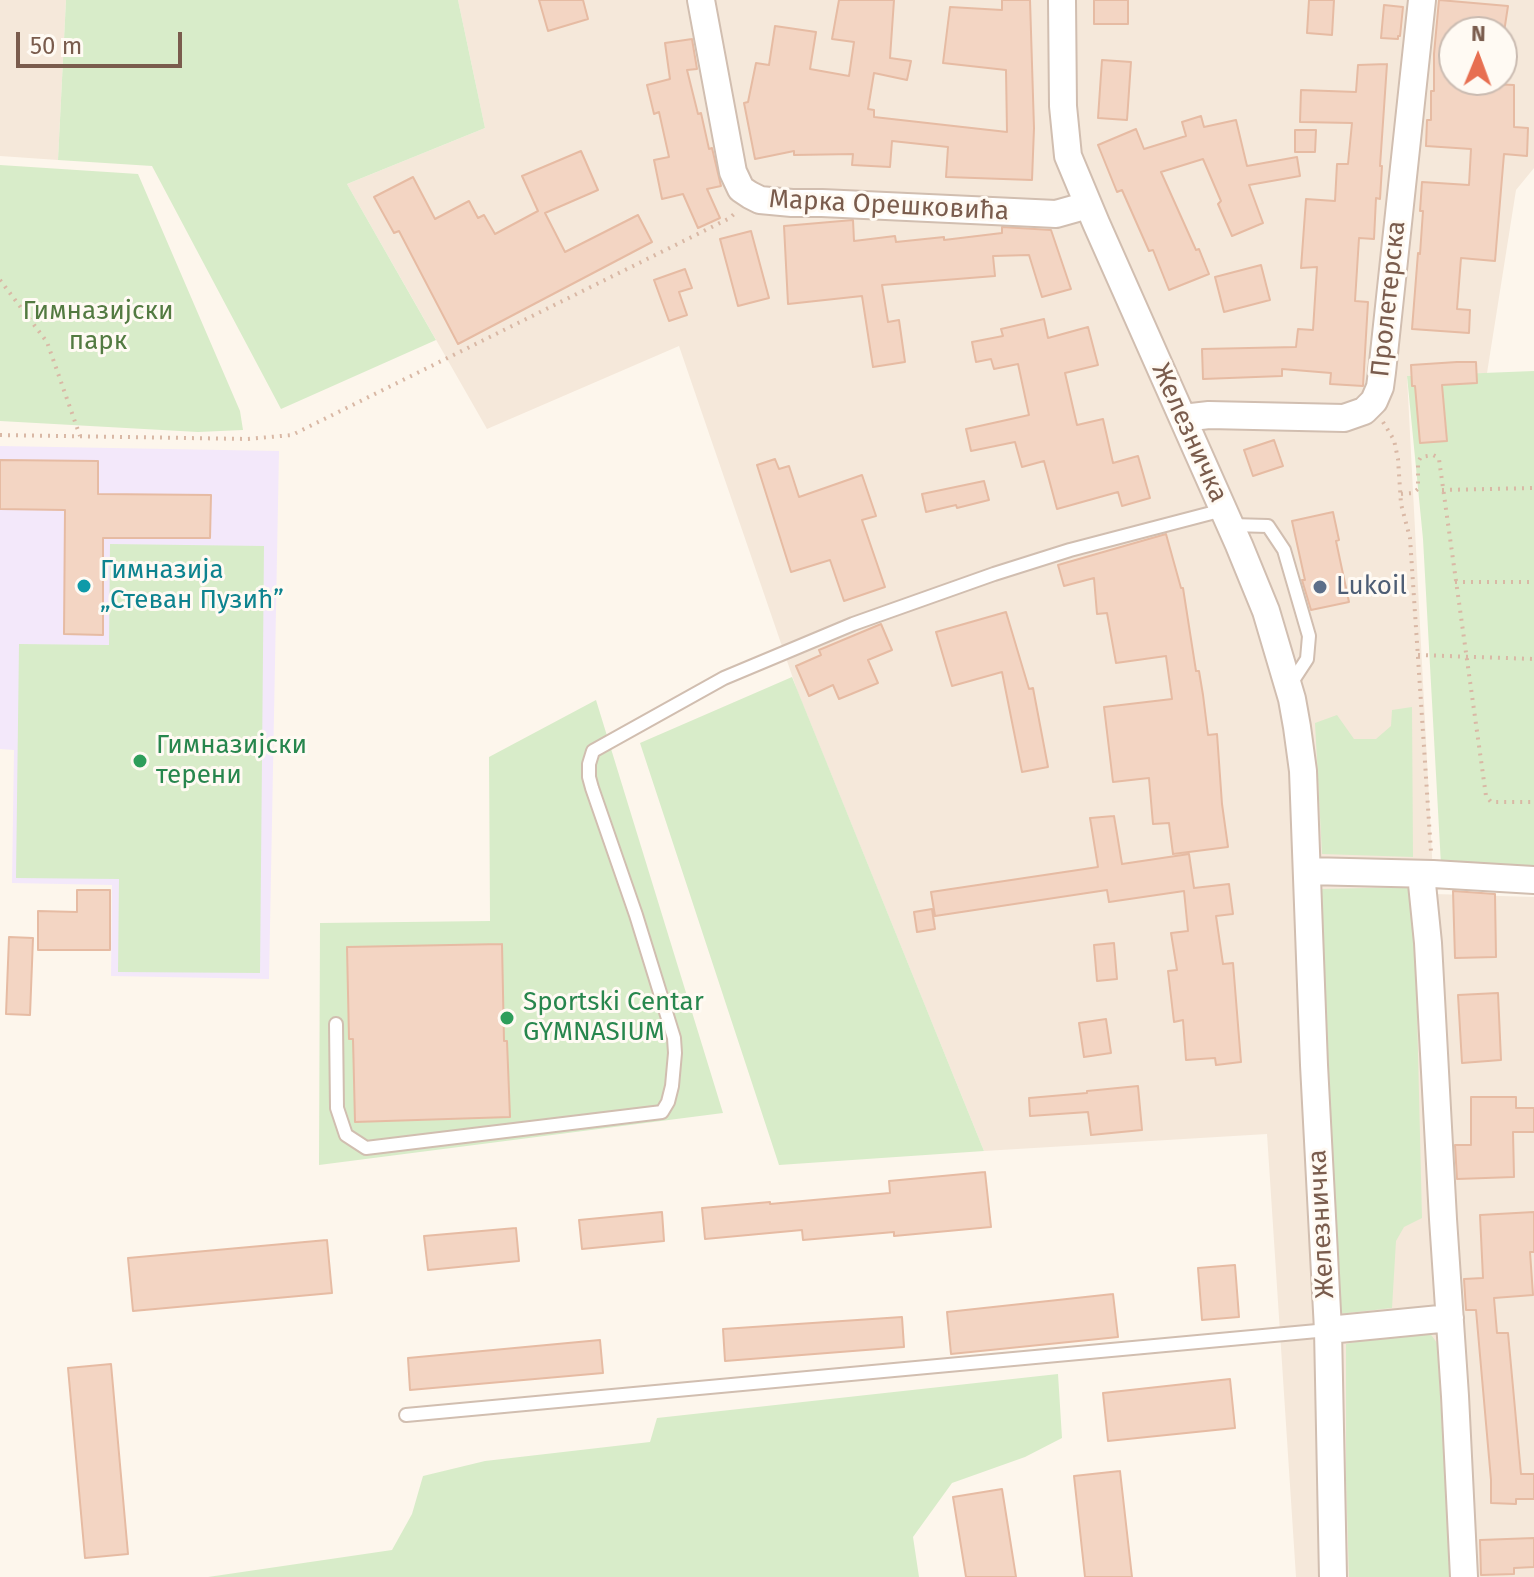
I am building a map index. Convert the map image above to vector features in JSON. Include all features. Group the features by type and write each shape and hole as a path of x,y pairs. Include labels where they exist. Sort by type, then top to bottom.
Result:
{"street":[{"name":"Марка Орешковића","path":"701,0 733,172 741,189 750,195 760,200 792,203 1056,214 1088,205"},
{"name":"Железничка","path":"1062,0 1063,106 1066,142 1072,165 1266,611 1297,727 1303,771 1328,1330 1333,1577"},
{"name":"Пролетерска","path":"1183,418 1209,415 1344,418 1356,414 1374,401 1380,387 1422,0"},
{"path":"1307,871 1534,880"},
{"path":"1427,874 1428,943 1464,1577"},
{"path":"1328,1330 1450,1318"}],"lane":[{"path":"336,1024 337,1108 346,1135 366,1148 662,1112 672,1086 674,1038 592,788 589,764 593,751 724,678 853,624 994,574 1070,550 1227,518 1268,526 1284,550 1309,636 1307,659 1289,688"},
{"path":"406,1415 1328,1330"}],"path":[{"path":"0,435 248,439 292,435 730,218 750,195"},
{"path":"0,280 47,342 80,437"},
{"path":"1368,407 1387,427 1394,440 1401,504 1410,538 1427,874"},
{"path":"1401,494 1417,492 1420,486 1419,459 1433,455 1439,459 1486,796 1491,802 1534,802"},
{"path":"1442,490 1534,488"},
{"path":"1455,582 1534,582"},
{"path":"1418,655 1534,659"}],"shaded area":[{"path":"0,0 66,0 58,160 0,156"},
{"path":"458,0 1534,0 1534,168 1516,190 1487,373 1407,376 1434,894 1534,897 1534,1577 1296,1577 1267,1134 984,1151 797,690 679,346 487,429 347,184 485,128"},
{"name":"Гимназијски терени","path":"0,446 279,451 269,979 111,976 112,885 12,883 14,750 0,749"}],"green space":[{"path":"66,0 458,0 485,128 347,184 436,340 281,409 152,166 58,160"},
{"name":"Гимназијски парк","path":"0,165 138,174 240,411 243,430 198,432 0,421"},
{"path":"1534,371 1534,868 1441,865 1423,539 1407,376"},
{"name":"Гимназијски терени","path":"110,544 264,546 260,973 118,972 119,879 16,878 19,644 109,645"},
{"path":"792,677 984,1151 779,1165 640,743"},
{"name":"Sportski Centar GYMNASIUM","path":"596,700 723,1113 319,1165 320,923 490,921 489,757"},
{"path":"1412,707 1413,857 1322,854 1315,723 1337,715 1354,739 1376,739 1391,726 1392,710"},
{"path":"1414,887 1422,1218 1404,1227 1396,1241 1392,1308 1339,1314 1320,889"},
{"path":"1429,1332 1437,1343 1449,1577 1349,1577 1346,1344 1396,1333"},
{"path":"1058,1374 1062,1438 1025,1457 952,1483 913,1537 919,1577 208,1577 392,1550 412,1514 423,1476 485,1461 650,1442 657,1418"}],"building":[{"path":"539,0 583,0 588,19 548,31"},
{"path":"839,0 894,0 890,58 911,61 907,80 874,73 868,109 874,110 874,117 1007,132 1006,70 943,63 950,7 1002,10 1002,0 1030,0 1034,128 1032,180 946,177 948,147 892,141 890,167 852,165 853,154 794,155 794,151 755,159 744,103 748,102 756,63 769,65 775,26 816,32 810,69 849,76 854,42 832,39"},
{"path":"1094,0 1128,0 1128,24 1094,24"},
{"path":"1309,0 1334,0 1332,35 1307,33"},
{"path":"1439,0 1508,6 1506,16 1438,16 1438,96 1514,96 1514,127 1528,128 1527,156 1504,154 1495,261 1461,258 1457,309 1470,310 1469,333 1412,329 1423,211 1420,211 1422,182 1469,185 1471,149 1426,146 1427,120 1431,120 1431,91 1434,91 1434,54"},
{"path":"1384,5 1403,7 1398,39 1381,38"},
{"path":"692,39 697,69 687,70 721,186 707,189 720,218 698,228 683,194 662,199 654,160 669,157 659,112 654,114 647,85 670,79 665,43"},
{"path":"1102,60 1131,62 1127,120 1098,118"},
{"path":"1387,64 1380,199 1376,198 1374,239 1359,238 1355,301 1368,302 1363,386 1330,384 1331,373 1282,369 1282,376 1203,379 1202,349 1296,347 1298,329 1313,330 1317,267 1301,268 1306,199 1335,201 1337,164 1348,164 1352,123 1300,122 1301,90 1356,92 1358,65"},
{"path":"1201,116 1204,127 1236,120 1247,166 1297,157 1300,176 1249,185 1263,223 1232,236 1203,159 1161,172 1209,274 1169,290 1153,250 1149,251 1122,190 1117,192 1098,145 1136,129 1144,149 1186,136 1182,122"},
{"path":"1295,130 1316,130 1315,152 1295,152"},
{"path":"581,151 598,190 545,213 565,252 638,215 652,242 458,344 399,231 394,233 374,197 413,177 435,219 469,201 478,218 484,215 495,234 538,211 522,176"},
{"path":"853,220 854,241 895,236 896,242 944,237 944,240 1002,233 1002,227 1051,230 1071,289 1042,297 1029,255 993,256 995,276 882,285 888,322 899,320 905,362 873,367 862,296 788,304 784,226"},
{"path":"751,231 769,298 738,306 720,239"},
{"path":"1261,265 1270,300 1224,312 1215,277"},
{"path":"685,269 692,288 679,292 687,315 669,321 654,280"},
{"path":"1044,319 1048,338 1088,327 1098,365 1065,373 1077,425 1103,419 1113,463 1138,456 1150,498 1122,506 1118,492 1057,509 1044,461 1022,467 1015,442 971,451 966,429 1029,415 1018,364 994,369 991,359 976,362 972,342 1003,336 1001,329"},
{"path":"1476,362 1477,383 1442,385 1447,441 1420,443 1411,365"},
{"path":"1274,440 1283,466 1253,476 1244,450"},
{"path":"775,459 779,469 789,466 799,497 862,475 876,516 862,520 885,587 844,601 830,560 791,572 757,465"},
{"name":"Гимназија „Стеван Пузић”","path":"0,460 98,461 98,494 211,495 210,538 103,538 103,635 64,634 65,510 0,509"},
{"path":"984,481 989,500 926,512 922,494"},
{"path":"1333,512 1349,602 1311,610 1302,580 1305,580 1292,521"},
{"path":"1166,534 1183,588 1208,735 1217,734 1228,847 1173,854 1169,823 1153,824 1149,778 1113,782 1104,707 1172,699 1166,656 1116,663 1107,613 1097,614 1094,578 1064,586 1058,565"},
{"path":"1006,612 1029,689 1033,688 1048,767 1022,772 1002,672 952,686 936,632"},
{"path":"881,624 892,650 868,660 878,683 839,699 833,685 809,696 796,666 821,655 819,650"},
{"path":"1114,816 1122,864 1189,854 1194,888 1229,884 1233,914 1216,916 1223,964 1233,963 1241,1062 1216,1065 1215,1058 1186,1060 1183,1020 1174,1022 1168,971 1177,970 1171,933 1188,931 1184,891 1109,902 1107,890 935,916 931,892 1098,867 1090,818"},
{"path":"77,890 110,890 110,950 38,950 38,911 77,912"},
{"path":"1453,891 1495,894 1496,957 1455,958"},
{"path":"932,909 935,929 917,932 914,912"},
{"path":"9,937 33,938 30,1015 6,1014"},
{"path":"1114,943 1117,979 1097,981 1094,945"},
{"path":"502,944 504,1041 507,1041 510,1117 355,1122 347,947"},
{"path":"1498,993 1501,1060 1462,1063 1458,995"},
{"path":"1106,1019 1111,1053 1084,1057 1079,1023"},
{"path":"1138,1086 1142,1130 1091,1135 1088,1112 1030,1116 1029,1098"},
{"path":"1471,1097 1516,1097 1516,1108 1534,1108 1534,1132 1513,1132 1514,1177 1457,1179 1455,1145 1471,1145"},
{"path":"985,1172 991,1227 803,1240 802,1230 705,1239 702,1208 890,1193 889,1181"},
{"path":"662,1212 664,1241 582,1249 579,1220"},
{"path":"1534,1212 1534,1252 1530,1252 1533,1295 1494,1298 1497,1333 1508,1333 1521,1474 1534,1474 1534,1499 1516,1499 1516,1504 1491,1503 1476,1310 1466,1310 1464,1279 1483,1278 1480,1215"},
{"path":"516,1228 519,1261 428,1270 424,1236"},
{"path":"327,1240 332,1293 133,1311 128,1258"},
{"path":"1235,1265 1239,1317 1202,1320 1198,1268"},
{"path":"1113,1294 1118,1337 951,1354 947,1312"},
{"path":"902,1317 904,1347 725,1361 723,1329"},
{"path":"600,1340 603,1373 410,1390 408,1358"},
{"path":"111,1364 128,1554 85,1558 68,1368"},
{"path":"1230,1379 1235,1428 1108,1441 1103,1393"},
{"path":"1120,1471 1132,1577 1085,1577 1074,1476"},
{"path":"1002,1489 1016,1577 966,1577 953,1497"},
{"path":"1534,1538 1534,1567 1514,1568 1514,1574 1481,1575 1480,1540"}],"place":[{"name":"Гимназија „Стеван Пузић”","path":"84,586"},
{"name":"Lukoil","path":"1320,587"},
{"name":"Гимназијски терени","path":"140,761"},
{"name":"Sportski Centar GYMNASIUM","path":"507,1018"}]}
